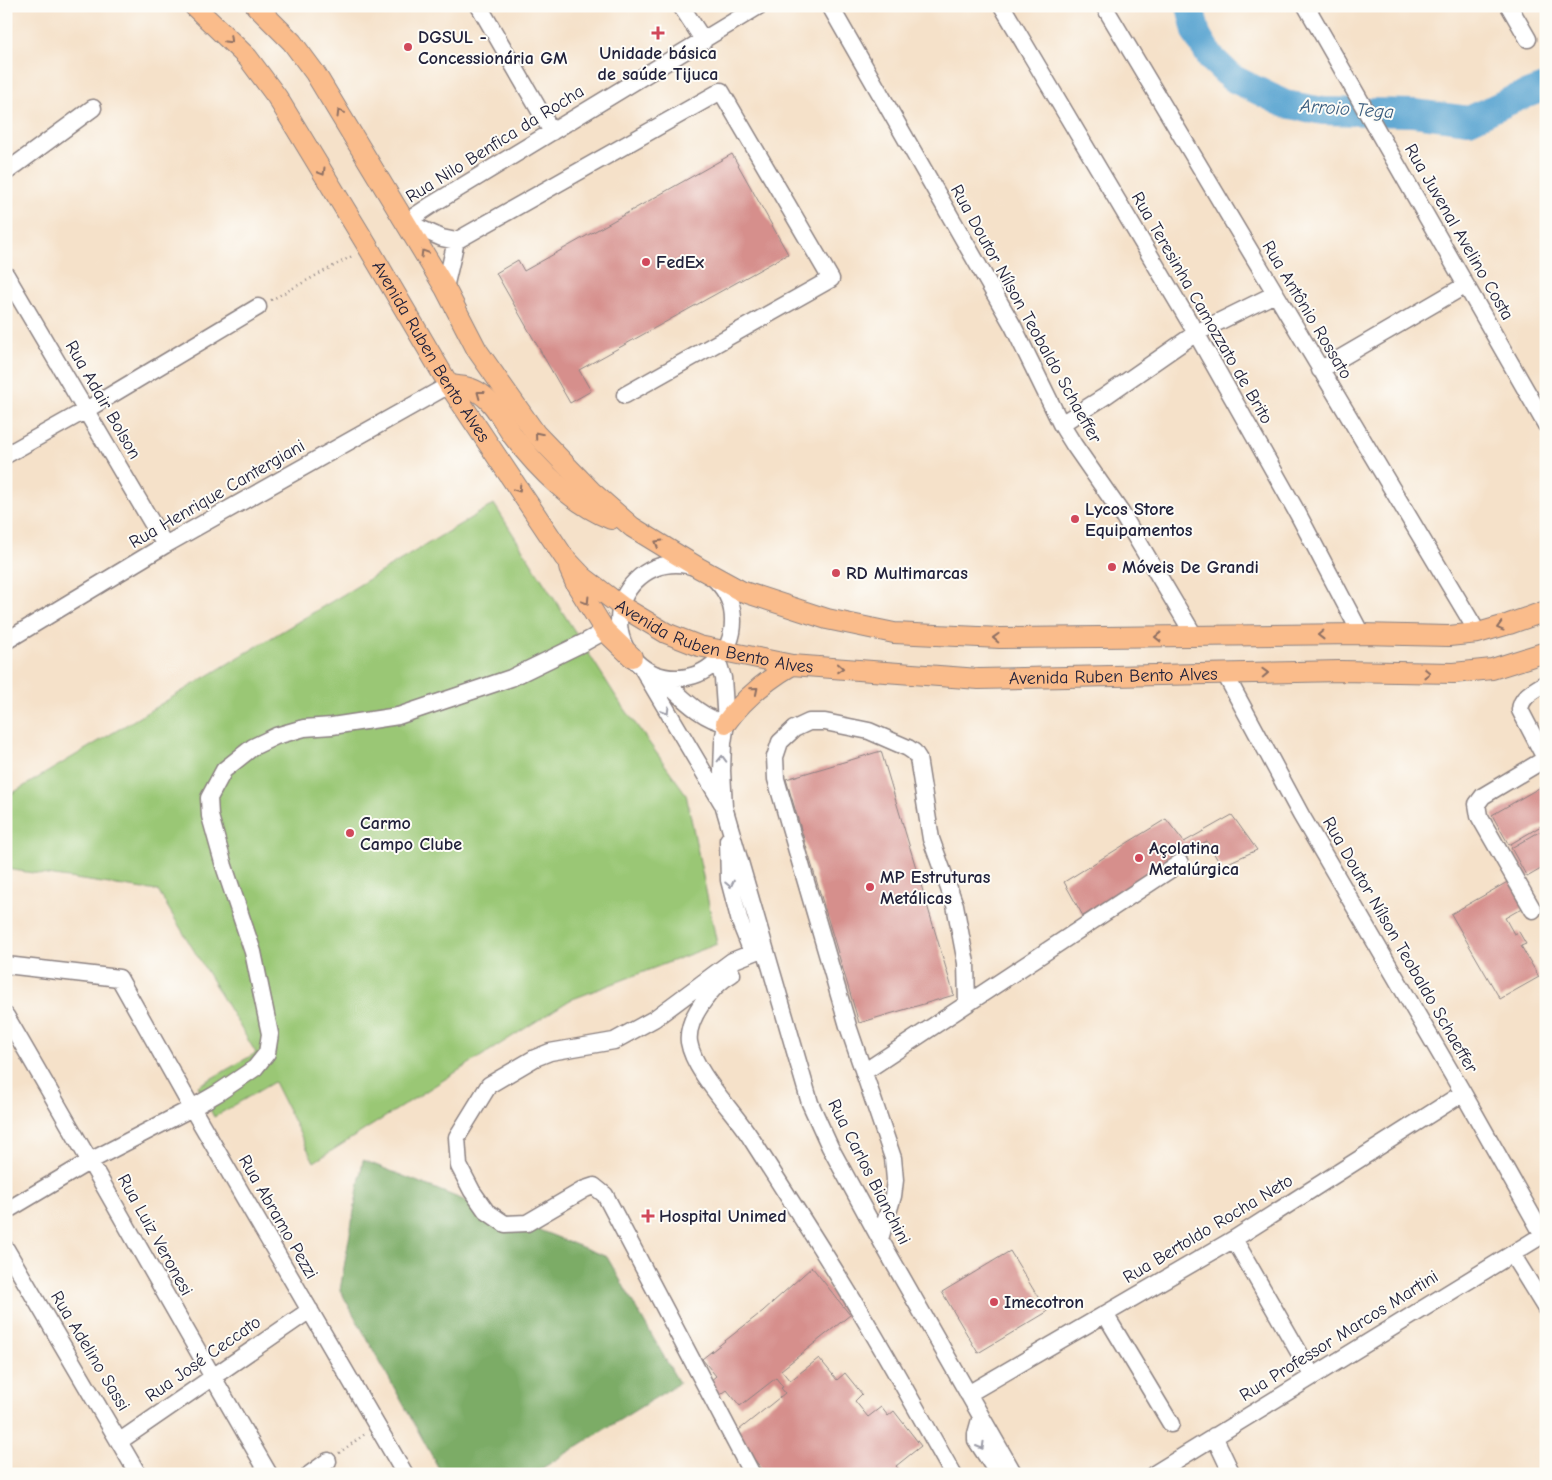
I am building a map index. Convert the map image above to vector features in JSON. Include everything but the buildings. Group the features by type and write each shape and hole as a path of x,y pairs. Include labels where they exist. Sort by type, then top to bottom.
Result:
{"main road":[{"name":"Avenida Ruben Bento Alves","path":"194,6 248,58 277,97 449,385 564,557 583,577 621,606 666,633 722,657 792,665 979,679 1340,671 1454,673 1492,669 1546,652"},
{"path":"256,6 292,42 316,73 445,288 477,350 536,434 591,491 632,527"},
{"path":"449,385 473,389 483,395 514,437 540,467 569,494 596,513 632,527 741,590 827,619 894,633 1000,638 1361,634 1449,636 1478,633 1546,611"},
{"path":"564,557 576,584 604,631 637,663"},
{"path":"726,723 739,705 755,690 792,665"}],"street":[{"path":"479,6 552,132"},
{"path":"681,6 704,41"},
{"name":"Rua Nilo Benfica da Rocha","path":"406,222 759,6"},
{"name":"Rua Doutor Nílson Teobaldo Schaeffer","path":"830,6 1013,326 1061,424 1122,514 1195,637"},
{"name":"Rua Teresinha Camozzato de Brito","path":"1002,6 1196,333 1293,506 1361,634"},
{"name":"Rua Antônio Rossato","path":"1104,6 1478,633"},
{"name":"Rua Juvenal Avelino Costa","path":"1307,6 1466,285 1540,403 1546,425"},
{"path":"1509,6 1528,39"},
{"path":"406,222 433,234 456,241 721,91 831,279 625,395"},
{"path":"6,172 93,108"},
{"path":"445,288 456,241"},
{"name":"Rua Adair Bolson","path":"6,275 166,545"},
{"path":"1320,370 1466,285"},
{"path":"1061,424 1104,397 1196,333 1275,294"},
{"path":"6,455 86,410 258,307"},
{"name":"Rua Henrique Cantergiani","path":"6,641 166,545 449,385"},
{"path":"621,606 627,591 638,578 649,570 666,564 682,563 700,568 719,582 729,598 734,616 733,633 722,657 709,669 692,677 672,679 658,676"},
{"name":"Rua Carlos Bianchini","path":"621,606 619,622 622,639 726,813"},
{"path":"6,1211 90,1161 192,1108 255,1068 267,1053 270,1034 252,952 210,816 209,798 224,770 253,747 276,736 304,728 332,726 398,716 511,678 604,631"},
{"name":"Rua Carlos Bianchini","path":"722,657 726,723 722,743 722,771 726,813 762,953 810,1103 830,1147 880,1240 1014,1474"},
{"path":"637,663 658,676 701,713 716,722 726,723"},
{"name":"Rua Doutor Nílson Teobaldo Schaeffer","path":"1225,674 1301,815 1544,1234"},
{"path":"1533,910 1479,816 1477,804 1483,796 1545,759 1520,710 1520,703 1546,682"},
{"path":"880,1240 893,1196 895,1180 893,1158 848,1026 776,779 775,757 780,742 794,729 809,722 825,722 869,732 908,748 918,758 931,839 955,905 966,962 967,1004"},
{"path":"864,1072 1180,863"},
{"path":"752,1474 605,1195 594,1186 585,1189 528,1223 505,1224 486,1211 472,1191 459,1166 457,1137 489,1085 535,1058 550,1052 614,1041 754,962 762,953"},
{"name":"Rua Abramo Pezzi","path":"6,965 119,978 404,1474"},
{"path":"712,984 692,1023 689,1041 696,1061 718,1095 742,1123 854,1301 953,1474"},
{"name":"Rua Luiz Veronesi","path":"6,1016 270,1474"},
{"name":"Rua Bertoldo Rocha Neto","path":"968,1394 1234,1240 1463,1092"},
{"name":"Rua Professor Marcos Martini","path":"1154,1474 1312,1375 1544,1234"},
{"path":"1234,1240 1312,1375"},
{"name":"Rua Adelino Sassi","path":"6,1249 138,1474"},
{"path":"1512,1254 1546,1309"},
{"name":"Rua José Ceccato","path":"120,1441 310,1310"},
{"path":"1105,1314 1170,1424"},
{"path":"981,1416 976,1440 998,1474"},
{"path":"1214,1436 1232,1474"},
{"path":"310,1474 328,1461"}],"path":[{"path":"258,307 368,247"},
{"path":"328,1461 376,1426"}],"green space":[{"name":"Carmo Campo Clube","path":"494,504 617,698 686,794 717,944 570,1000 314,1162 274,1082 214,1117 198,1086 256,1053 158,891 6,869 6,797"},
{"path":"363,1160 607,1257 679,1383 533,1474 442,1474 340,1290"}],"waterway":[{"name":"Arroio Tega","path":"1190,6 1197,35 1211,58 1232,78 1285,104 1323,111 1414,113 1469,120 1514,99 1546,87"}],"place":[{"name":"Unidade básica de saúde Tijuca","path":"658,33"},
{"name":"DGSUL - Concessionária GM","path":"408,47"},
{"name":"FedEx","path":"646,262"},
{"name":"Lycos Store Equipamentos","path":"1075,519"},
{"name":"Móveis De Grandi","path":"1112,567"},
{"name":"RD Multimarcas","path":"836,573"},
{"name":"Carmo Campo Clube","path":"350,833"},
{"name":"Açolatina Metalúrgica","path":"1139,858"},
{"name":"MP Estruturas Metálicas","path":"870,887"},
{"name":"Hospital Unimed","path":"648,1216"},
{"name":"Imecotron","path":"994,1302"}]}
